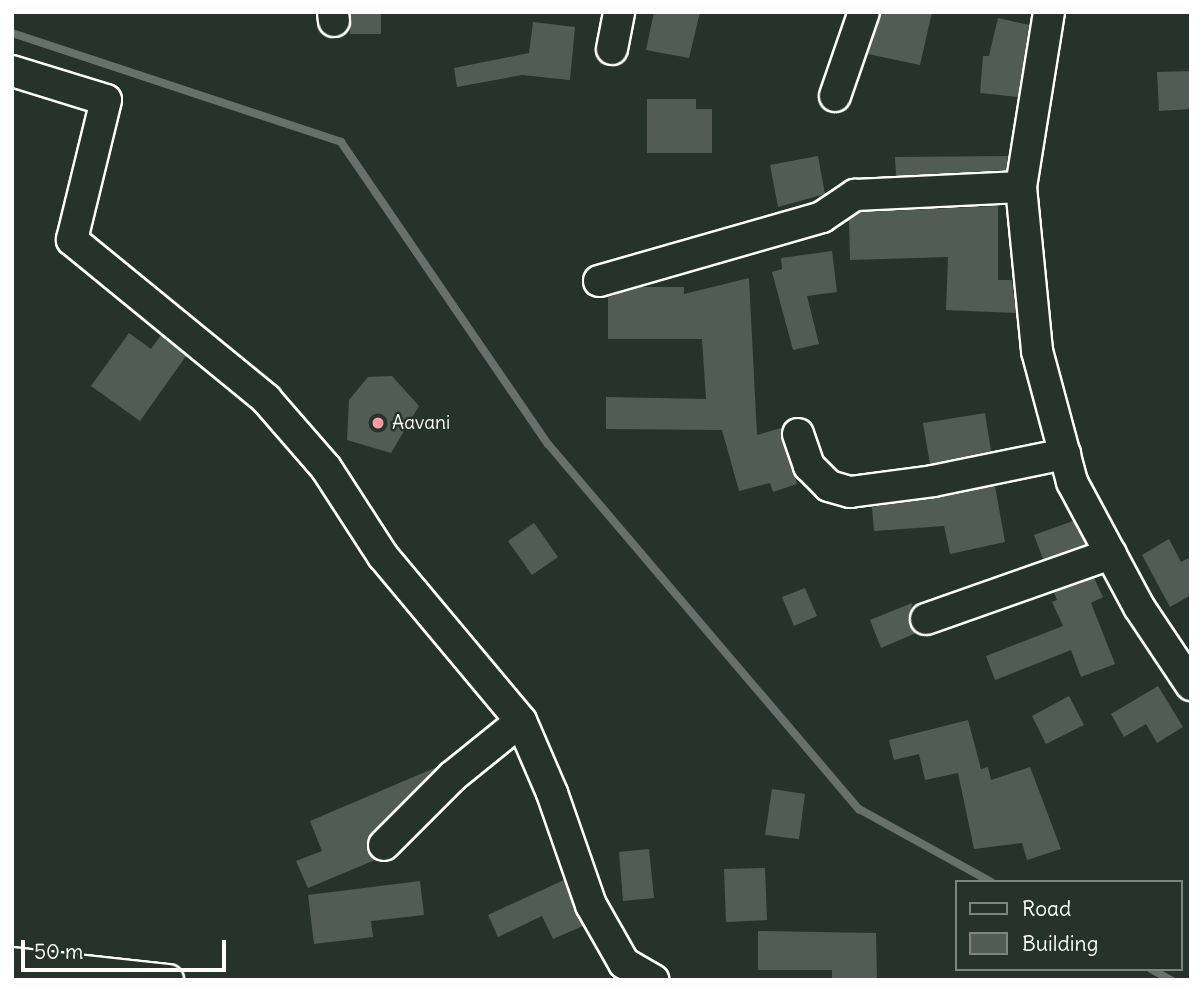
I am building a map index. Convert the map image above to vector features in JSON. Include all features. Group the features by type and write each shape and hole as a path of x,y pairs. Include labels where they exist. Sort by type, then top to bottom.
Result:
{"street":[{"path":"612,48 619,12"},
{"path":"835,96 864,12"},
{"path":"1049,12 1021,187 1037,351 1072,482 1164,649 1191,685"},
{"path":"12,71 106,100 72,240 266,399 326,468 383,556 521,721 552,793 591,905 624,963 653,980"},
{"path":"599,281 822,217 855,195 1021,187"},
{"path":"798,434 809,466 829,486 850,492 933,481 1065,454"},
{"path":"926,619 1111,554"},
{"path":"384,845 453,776 521,721"},
{"path":"12,963 168,980"}],"building":[{"path":"351,12 381,12 381,34 350,34"},
{"path":"654,12 700,12 689,58 646,50"},
{"path":"881,12 932,12 920,65 868,54"},
{"path":"998,18 1029,25 1018,97 980,93 983,56 989,56"},
{"path":"533,22 575,27 570,80 522,75 457,87 454,68 529,53"},
{"path":"1191,71 1191,109 1159,111 1157,72"},
{"path":"647,99 696,99 696,109 712,109 712,153 647,153"},
{"path":"818,156 825,194 778,207 770,165"},
{"path":"1008,156 1006,170 896,176 895,157"},
{"path":"998,206 998,280 1012,280 1016,313 946,310 948,257 850,260 849,220 861,212"},
{"path":"832,251 837,292 807,296 819,344 793,350 772,272 782,269 781,258"},
{"path":"749,278 757,435 781,428 797,484 773,492 770,483 739,491 722,430 606,429 606,397 706,399 702,339 608,339 608,297 641,287 684,287 684,294"},
{"path":"129,333 151,349 161,335 186,356 140,421 91,386"},
{"name":"Aavani","path":"392,376 419,406 391,453 347,440 349,400 368,377"},
{"path":"985,413 991,451 930,464 923,423"},
{"path":"995,486 1005,542 950,554 944,526 874,531 872,507"},
{"path":"1073,521 1086,544 1043,559 1034,535"},
{"path":"534,523 558,557 532,575 508,541"},
{"path":"1169,539 1181,562 1191,557 1191,595 1170,607 1142,555"},
{"path":"1094,578 1103,597 1091,603 1115,664 1081,677 1071,650 995,680 986,656 1063,626 1052,602 1057,600 1054,592"},
{"path":"805,588 817,616 794,626 782,597"},
{"path":"912,603 909,624 916,633 881,648 870,620"},
{"path":"1158,686 1183,727 1157,743 1146,724 1124,737 1111,714"},
{"path":"1069,696 1084,725 1046,744 1032,716"},
{"path":"968,720 981,769 988,767 991,780 1030,767 1061,849 1027,860 1022,843 974,849 958,773 925,780 919,754 894,760 889,740"},
{"path":"437,767 371,833 367,849 375,860 308,888 296,861 322,851 310,821"},
{"path":"772,789 805,794 799,839 765,835"},
{"path":"649,849 654,898 623,901 619,852"},
{"path":"765,868 767,920 726,922 724,869"},
{"path":"564,880 583,926 553,939 542,916 498,937 488,915"},
{"path":"420,881 424,915 371,921 373,937 314,944 308,895"},
{"path":"758,931 876,933 877,980 832,980 832,970 758,970"}],"waterway":[{"path":"12,33 341,142 548,444 859,809 987,880"},
{"path":"1155,971 1171,980"}],"place":[{"name":"Aavani","path":"378,423"}]}
